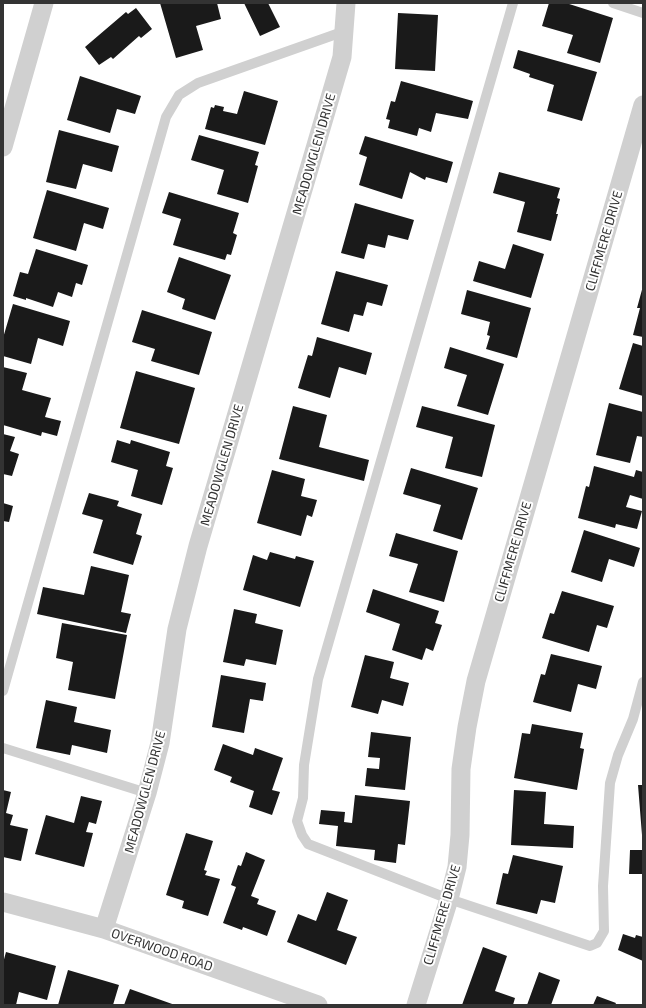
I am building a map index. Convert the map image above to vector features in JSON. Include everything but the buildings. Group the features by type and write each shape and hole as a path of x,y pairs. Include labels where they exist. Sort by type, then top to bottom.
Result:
{"street":[{"path":"3,147 44,3"},
{"name":"MEADOWGLEN DRIVE","path":"104,929 147,793 160,743 178,629 198,546 342,57 346,3"},
{"name":"CLIFFMERE DRIVE","path":"416,1005 449,899 457,867 460,835 461,769 476,681 643,105"},
{"name":"OVERWOOD ROAD","path":"3,902 104,929 318,1005"}],"lane":[{"path":"513,3 318,679 304,766 303,798 297,821 302,835 308,844 449,899 590,946 597,943 604,931 603,886 610,783 623,742 633,719 643,682"},
{"path":"613,3 643,14"},
{"path":"3,691 166,117 179,95 198,83 345,31"},
{"path":"3,748 147,793"}]}
